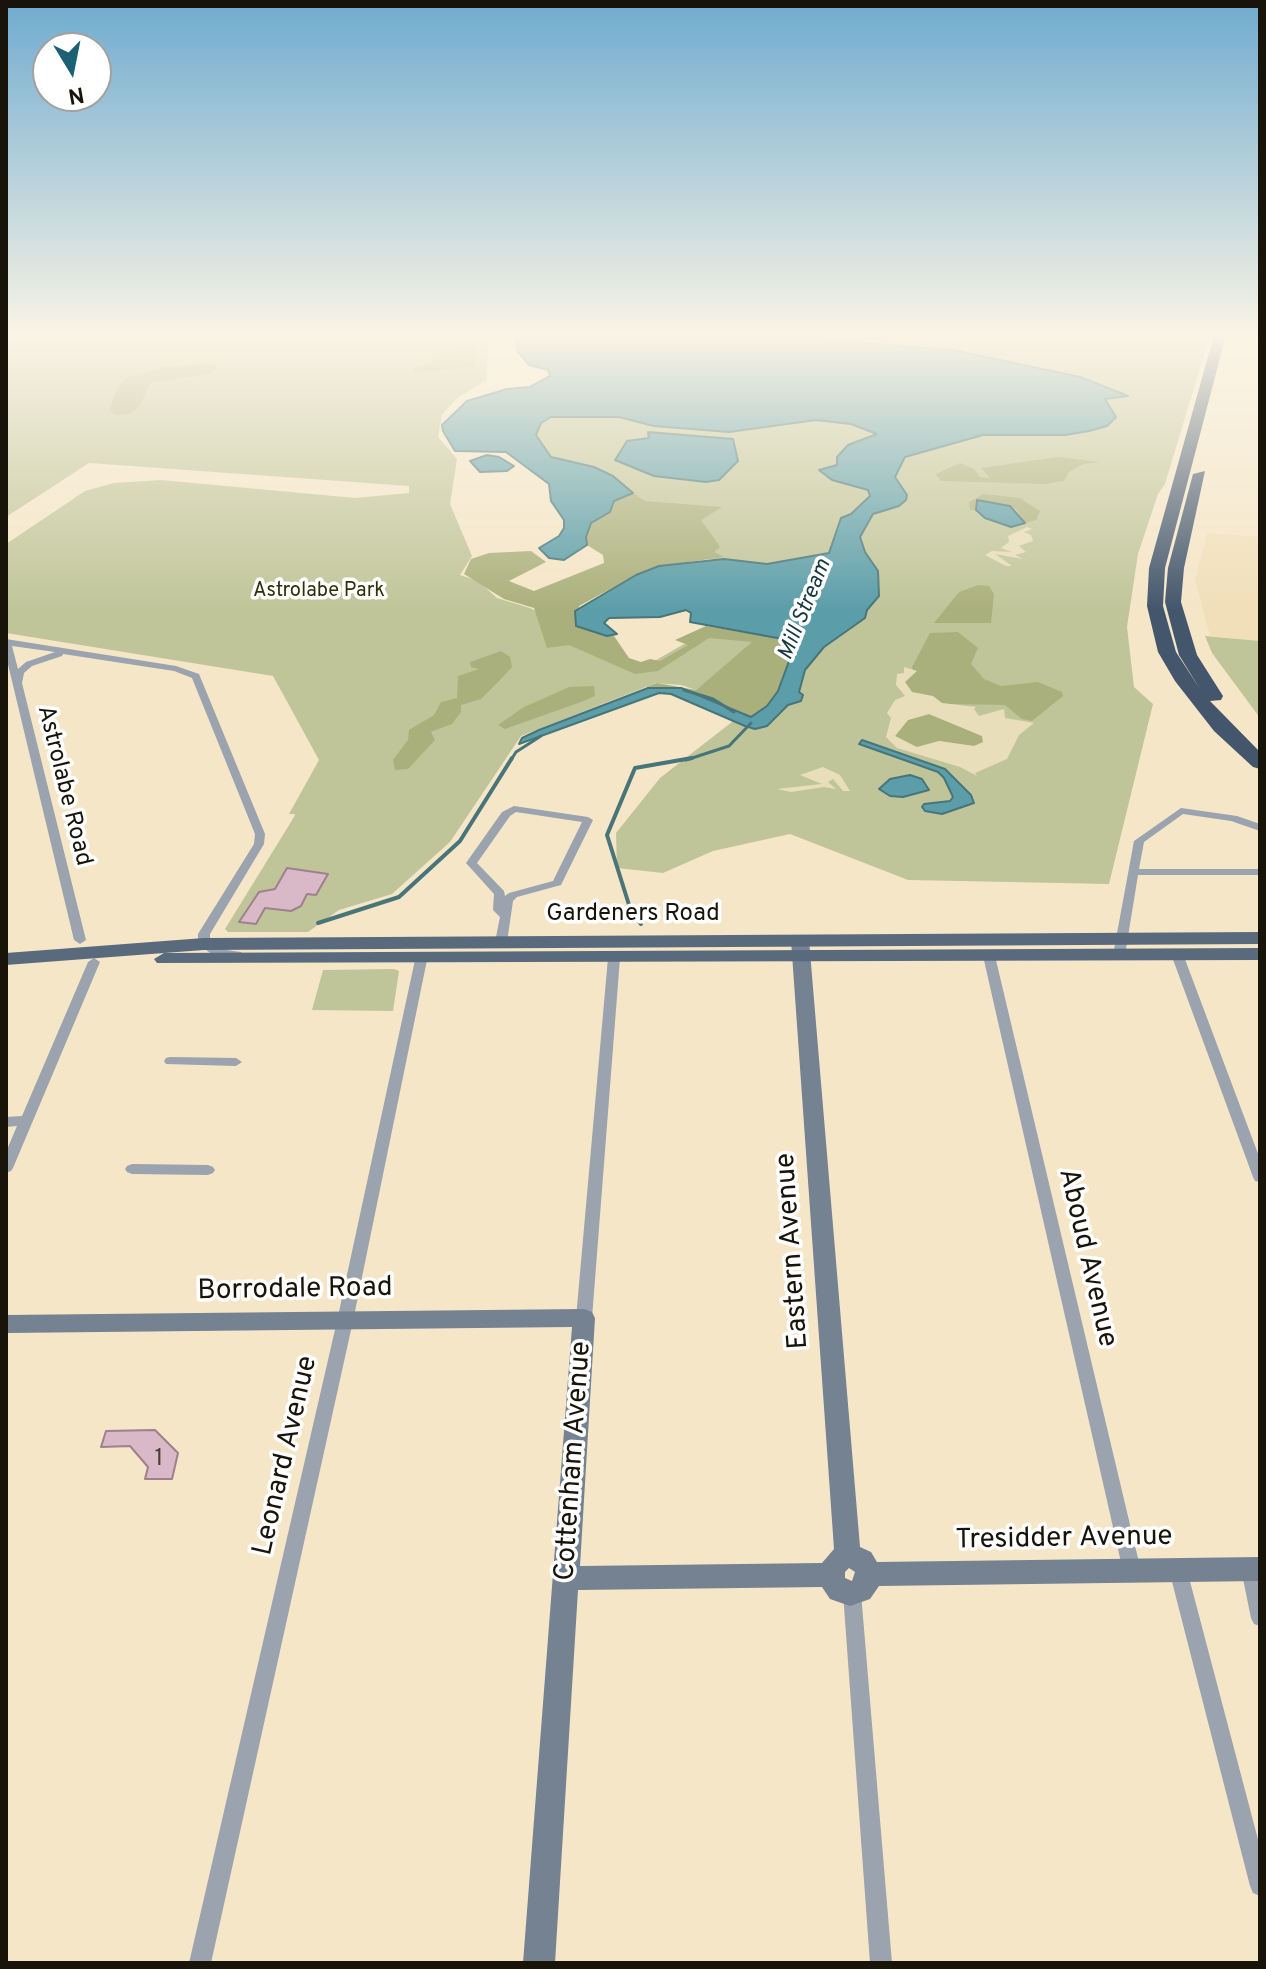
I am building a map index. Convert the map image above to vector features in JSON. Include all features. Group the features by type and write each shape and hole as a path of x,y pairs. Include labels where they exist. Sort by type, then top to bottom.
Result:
{"highway":[{"path":"1199,427 1157,568 1155,606 1167,652 1181,677 1221,727 1260,763"},
{"path":"1205,427 1176,568 1173,602 1178,630 1198,672 1225,709 1260,744"}],"main road":[{"name":"Gardeners Road","path":"6,959 204,944 501,942 989,956 1260,938"},
{"name":"Gardeners Road","path":"6,970 94,962 256,958 614,958 800,949 1120,946 1177,954 1260,954"}],"street":[{"path":"6,642 176,669 196,676 260,839 204,934 204,944 217,952 256,958"},
{"name":"Astrolabe Road","path":"6,642 80,940"},
{"path":"17,684 20,672 29,664 68,653"},
{"path":"501,942 503,914 513,895 557,883 588,820 514,809 506,814 471,863 500,893 499,910 503,914"},
{"path":"1120,946 1139,841 1181,811 1233,818 1260,828"},
{"path":"1133,872 1260,872"},
{"name":"Eastern Avenue","path":"800,949 839,1566"},
{"path":"1177,954 1260,1177"},
{"name":"Aboud Avenue","path":"989,956 1132,1571"},
{"name":"Cottenham Avenue","path":"539,1963 584,1318 614,958"},
{"name":"Leonard Avenue","path":"200,1963 345,1321 421,960"},
{"path":"6,1168 94,962"},
{"path":"170,1061 236,1062"},
{"path":"6,1122 27,1120"},
{"path":"132,1169 208,1170"},
{"name":"Borrodale Road","path":"6,1324 584,1318"},
{"path":"568,1578 839,1566 839,1589 861,1583 881,1963"},
{"path":"1255,1569 1260,1618"},
{"name":"Tresidder Avenue","path":"861,1583 1255,1569"},
{"path":"1178,1570 1260,1886"}],"shaded area":[{"path":"1207,533 1260,537 1260,641 1210,636 1195,580"}],"green space":[{"name":"Astrolabe Park","path":"6,427 440,427 438,437 457,459 450,504 472,556 460,575 478,581 497,598 530,608 644,667 705,632 758,638 696,690 656,683 521,736 450,842 392,894 339,910 308,932 228,932 225,929 294,817 295,814 289,814 319,760 273,676 6,633 6,544 85,491 114,483 161,480 355,498 409,493 409,486 89,463 6,517"},
{"path":"534,427 1182,427 1165,484 1158,494 1138,554 1127,627 1134,687 1153,704 1109,884 908,880 790,834 713,851 663,873 617,868 616,833 660,778 755,704 778,659 723,568 642,510 545,461 529,439"},
{"path":"1058,457 1101,462 1083,464 1069,472 1064,481 1044,484 941,481 936,474 960,463 974,469 980,477 990,478 981,468"},
{"path":"633,493 645,501 722,507 701,520 720,547 714,552 724,557 660,566 636,575 579,606 576,626 614,636 629,658 641,662 650,659 660,661 688,645 675,640 706,626 793,642 778,691 767,706 751,718 681,688 646,687 657,683 696,690 752,642 709,638 658,671 635,674 569,645 547,648 534,608 504,599 464,574 471,559 489,553 531,551 546,562 509,581 534,591 604,563 603,555 587,545 585,537 591,523 610,512 614,501"},
{"path":"983,494 1020,498 1040,511 1036,520 1025,523 1016,509 1005,504 977,500 976,510 970,510 969,502"},
{"path":"978,585 989,586 994,594 991,623 934,623 959,592"},
{"path":"958,632 978,648 971,664 984,679 1001,686 1038,682 1062,692 1063,696 1032,721 1022,719 1005,705 946,704 912,692 905,682 906,677 914,673 912,667 930,633"},
{"path":"1205,636 1260,641 1260,718 1212,653"},
{"path":"501,651 510,657 512,667 481,699 461,705 461,712 452,724 431,732 435,740 408,769 395,770 393,760 408,740 409,730 434,715 441,702 457,698 458,676 479,669 471,667 470,662"},
{"path":"594,686 595,696 581,702 505,729 498,725 524,707 569,687"},
{"path":"929,714 982,736 983,743 974,746 939,741 917,748 895,736 908,720"},
{"path":"323,970 399,971 393,1011 312,1010"}],"sand":[{"path":"1027,527 1032,529 1024,532 1031,535 1033,541 1019,546 1026,552 1015,555 1023,559 995,554 1012,566 1006,566 985,555 992,551 1012,552 1001,548 1009,542 1008,536"},
{"path":"904,667 917,671 905,682 912,692 933,696 942,703 976,707 974,709 979,716 1004,709 1005,718 1034,723 1019,735 1007,759 975,773 977,776 960,767 897,748 886,737 891,718 887,713 895,700 905,696 896,685 897,674 904,673","holes":["929,714 982,736 983,742 974,746 939,741 917,747 895,736 908,720"]},
{"path":"823,767 840,775 850,791 843,791 833,779 828,782 836,789 824,787 791,792 777,789 822,784 800,775"}],"water":[{"path":"442,427 539,427 536,435 551,457 594,467 613,476 633,493 614,501 610,512 591,523 586,537 587,545 564,560 549,558 539,548 559,536 564,520 551,501 549,484 506,452 455,451"},
{"path":"665,427 766,427 729,432"},
{"path":"859,427 1104,427 1065,435 983,435 905,457 895,477 907,495 906,500 899,506 873,514 860,537 865,552 878,571 879,596 867,610 865,618 824,647 805,670 799,692 803,695 801,701 788,705 767,726 755,729 745,726 671,694 659,693 519,744 522,738 539,730 648,688 681,688 751,717 767,706 778,691 792,653 793,643 788,640 690,622 691,613 686,610 660,617 609,618 604,623 617,634 607,636 576,626 575,611 636,575 659,566 724,559 767,564 829,553 841,518 851,514 870,496 868,490 832,480 819,470 837,465 837,457 848,445 877,434"},
{"path":"648,432 733,439 738,461 719,480 706,482 654,476 615,460 627,441 649,438"},
{"path":"487,455 499,457 514,466 507,471 480,472 470,461"},
{"path":"977,500 1010,506 1025,523 1011,527 985,518 976,510"},
{"path":"862,740 945,769 971,795 974,803 942,814 925,811 922,807 924,804 950,801 953,797 944,778 938,772 859,744"},
{"path":"910,775 922,779 929,790 903,797 890,796 879,789 890,779"}],"building":[{"path":"287,868 328,874 316,895 307,894 301,906 291,911 265,908 256,924 239,922 259,892 275,889"},
{"path":"155,1430 178,1453 172,1479 145,1479 148,1467 130,1446 101,1447 106,1431"}],"waterway":[{"name":"Mill Stream","path":"684,690 713,699 734,712"},
{"path":"686,760 729,746 751,723"},
{"path":"511,760 516,752 541,736"},
{"path":"318,923 399,897 460,841 512,758"},
{"path":"641,924 630,908 607,835 635,768 692,758"}]}
